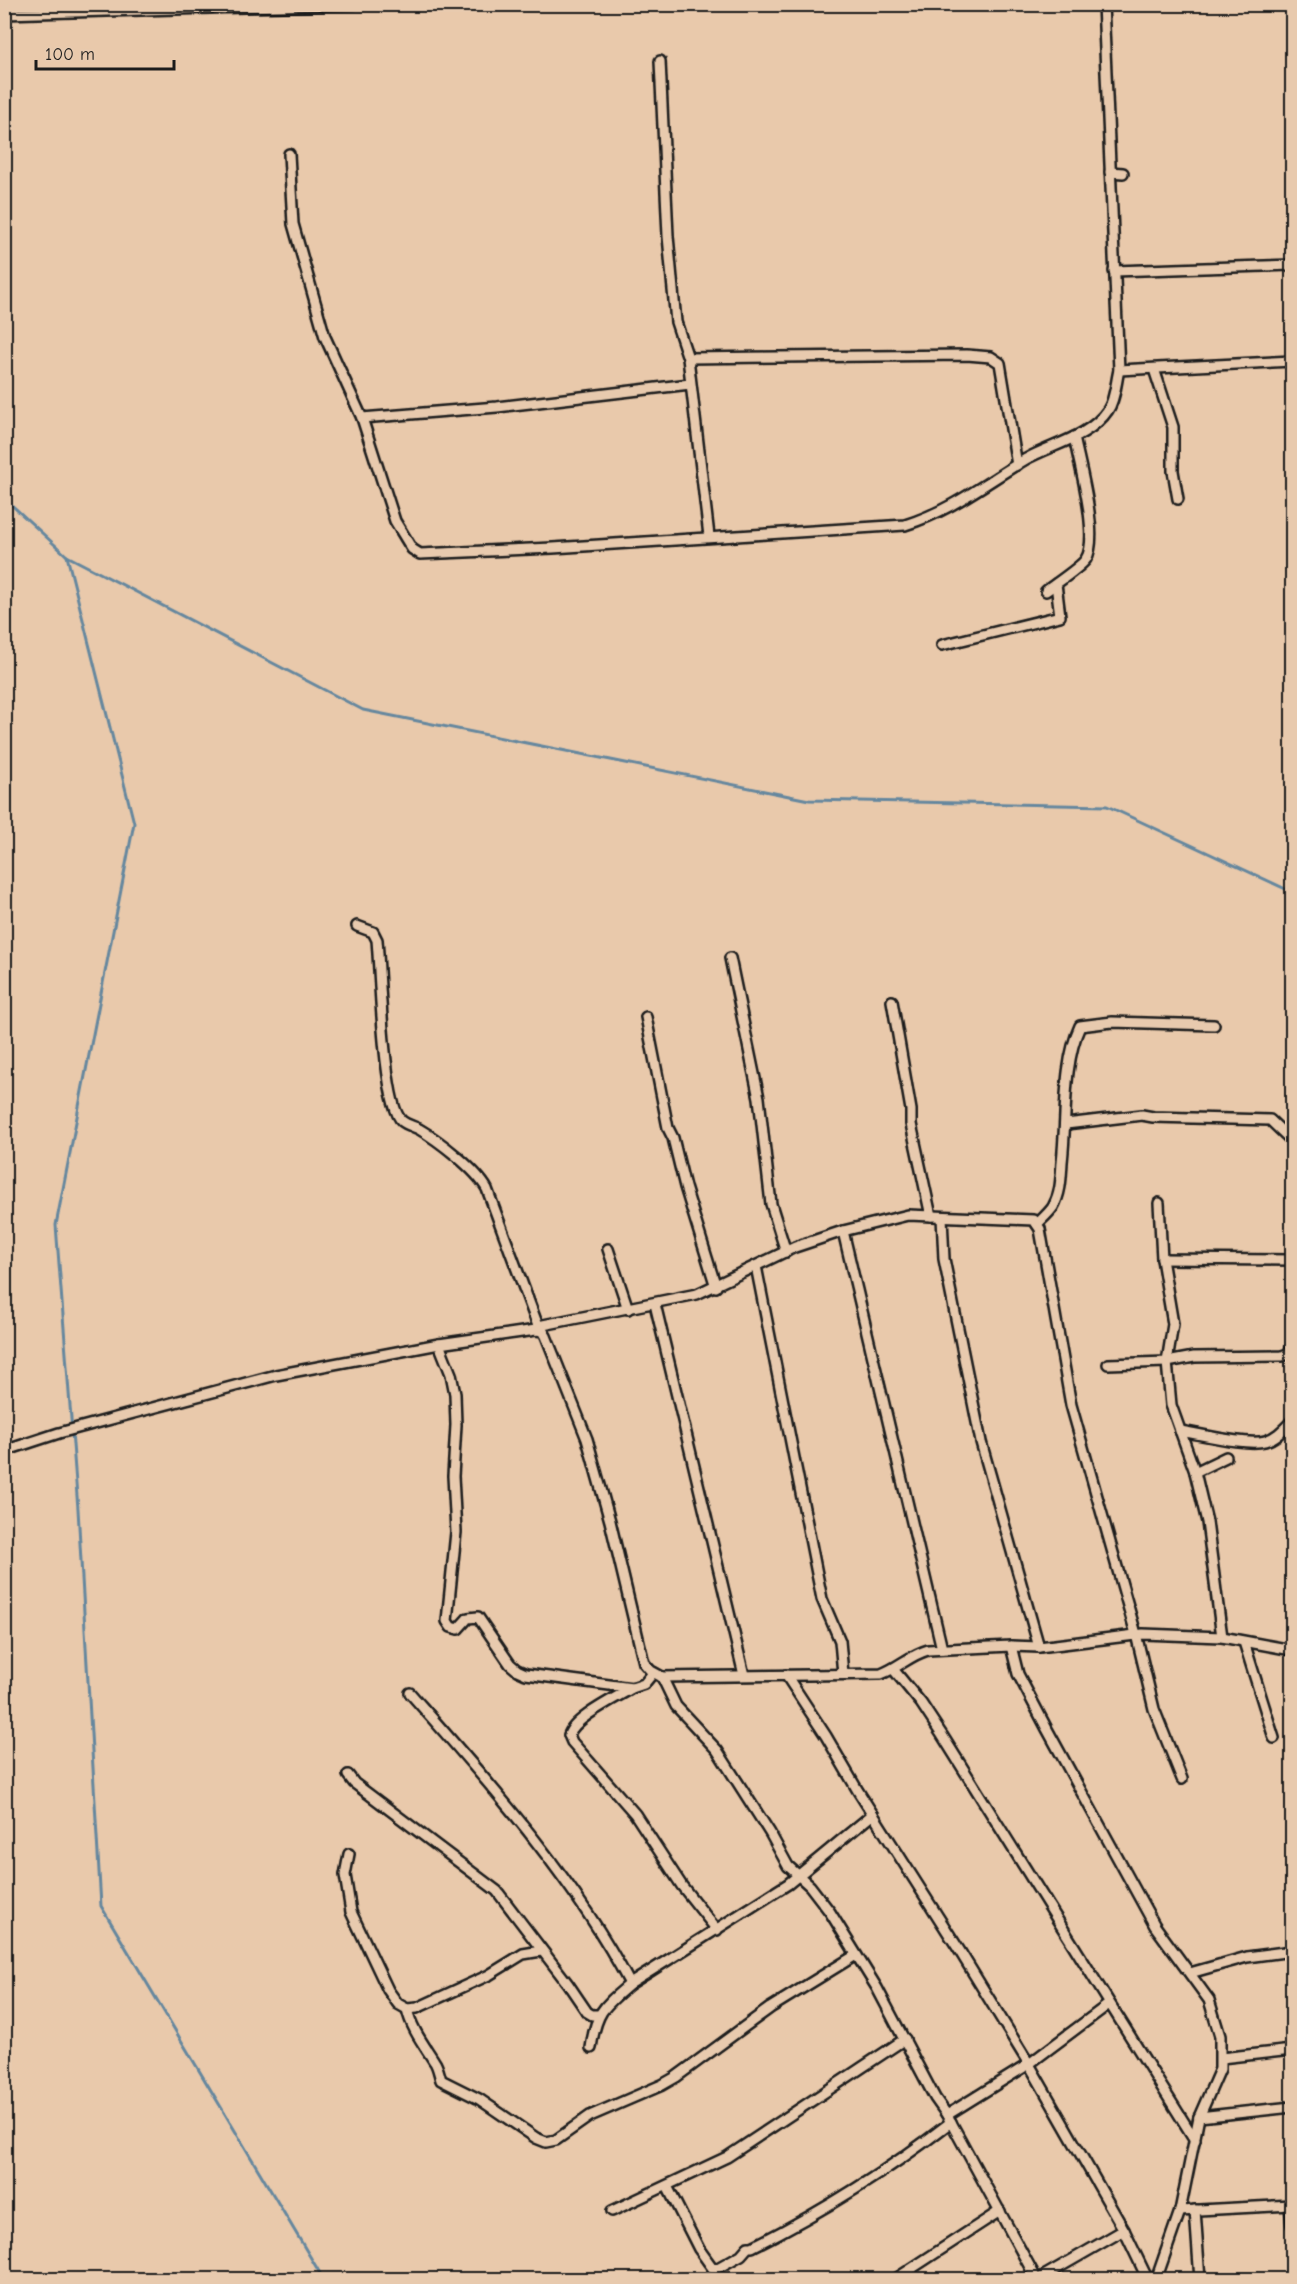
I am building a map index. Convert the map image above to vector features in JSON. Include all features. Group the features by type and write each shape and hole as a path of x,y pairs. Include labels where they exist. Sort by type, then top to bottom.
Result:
{"street":[{"path":"4,14 354,4"},
{"path":"289,154 293,224 325,337 362,418 395,521 412,549 420,554 553,548 709,536 905,525 928,518 953,506 1017,465 1074,437 1099,420 1110,408 1119,370 1103,4"},
{"path":"660,61 668,236 676,322 688,358 709,536"},
{"path":"1110,172 1123,172"},
{"path":"1114,271 1293,265"},
{"path":"688,358 967,355 991,357 1000,363 1017,465"},
{"path":"1119,370 1293,361"},
{"path":"1154,369 1173,427 1173,471 1178,499"},
{"path":"362,418 497,407 690,384"},
{"path":"1046,591 1086,559 1091,540 1090,518 1074,437"},
{"path":"942,645 1060,616 1056,584"},
{"path":"357,926 373,932 378,940 389,1089 396,1113 402,1121 418,1128 480,1177 487,1189 537,1328 546,1336 586,1439 610,1521 644,1663 658,1675 676,1706 717,1750 771,1833 788,1866 810,1886 830,1912 905,2039 935,2098 949,2118 1037,2280 1124,2230"},
{"path":"730,958 759,1098 771,1204 786,1252"},
{"path":"892,1001 911,1110 911,1124 930,1216"},
{"path":"646,1017 668,1128 673,1138 685,1187 716,1287"},
{"path":"1037,1224 1052,1209 1059,1191 1066,1124 1067,1073 1072,1042 1080,1026 1112,1022 1214,1025"},
{"path":"1066,1124 1142,1115 1270,1120 1293,1141"},
{"path":"1159,1203 1162,1259 1173,1324 1167,1362 1171,1405 1195,1472 1207,1522 1222,1637"},
{"path":"4,1451 59,1433 276,1375 537,1328 697,1294 786,1252 843,1231 908,1215 1030,1218 1037,1224 1051,1286 1071,1405 1136,1634 1154,1709 1182,1779"},
{"path":"942,1217 944,1259 981,1442 1039,1647"},
{"path":"843,1231 942,1649"},
{"path":"608,1249 628,1309"},
{"path":"1162,1259 1293,1260"},
{"path":"756,1266 822,1599 840,1641 843,1674"},
{"path":"655,1304 744,1675"},
{"path":"439,1344 451,1374 455,1404 453,1476 456,1532 447,1621 451,1627 458,1629 468,1618 478,1617 510,1664 526,1674 632,1688"},
{"path":"1108,1364 1167,1362 1194,1357 1282,1356 1288,1354 1293,1347"},
{"path":"1180,1431 1248,1441 1265,1441 1278,1434 1293,1421"},
{"path":"1195,1472 1226,1457"},
{"path":"717,1930 682,1886 635,1814 572,1742 569,1735 580,1721 632,1688 658,1675 881,1674 918,1653 942,1649 1039,1647 1136,1634 1222,1637 1293,1650"},
{"path":"1244,1642 1274,1738"},
{"path":"1011,1646 1018,1674 1047,1729 1155,1926 1209,2000 1220,2036 1220,2069 1199,2117 1180,2211 1156,2280"},
{"path":"893,1669 921,1703 1195,2140"},
{"path":"786,1675 1029,2064 1124,2230 1148,2280"},
{"path":"410,1693 472,1763 564,1878 609,1943 630,1984"},
{"path":"348,1775 354,1783 497,1891 568,1984 586,2012 599,2015"},
{"path":"591,2048 599,2015 609,2002 630,1984 717,1930 797,1876 873,1814"},
{"path":"349,1854 345,1875 351,1912 388,1990 398,2004 407,2009 417,2008 489,1975 523,1954 541,1951"},
{"path":"1190,1974 1247,1957 1293,1951"},
{"path":"407,2009 411,2025 423,2042 427,2053 435,2062 441,2079 479,2099 536,2138 546,2142 556,2140 590,2116 676,2077 770,2008 856,1954"},
{"path":"667,2186 699,2249 714,2270 741,2255 747,2247 752,2247 819,2211 884,2170 949,2118 1029,2064 1109,2004"},
{"path":"612,2211 727,2157 905,2039"},
{"path":"1221,2058 1293,2050"},
{"path":"1199,2117 1293,2107"},
{"path":"1180,2211 1292,2205 1293,2225"},
{"path":"1195,2210 1200,2280"},
{"path":"894,2280 1000,2211"}],"waterway":[{"path":"4,498 67,556 363,710 809,800 1107,806 1292,892"},
{"path":"67,556 134,823 56,1225 78,1509 101,1906 324,2280"}]}
